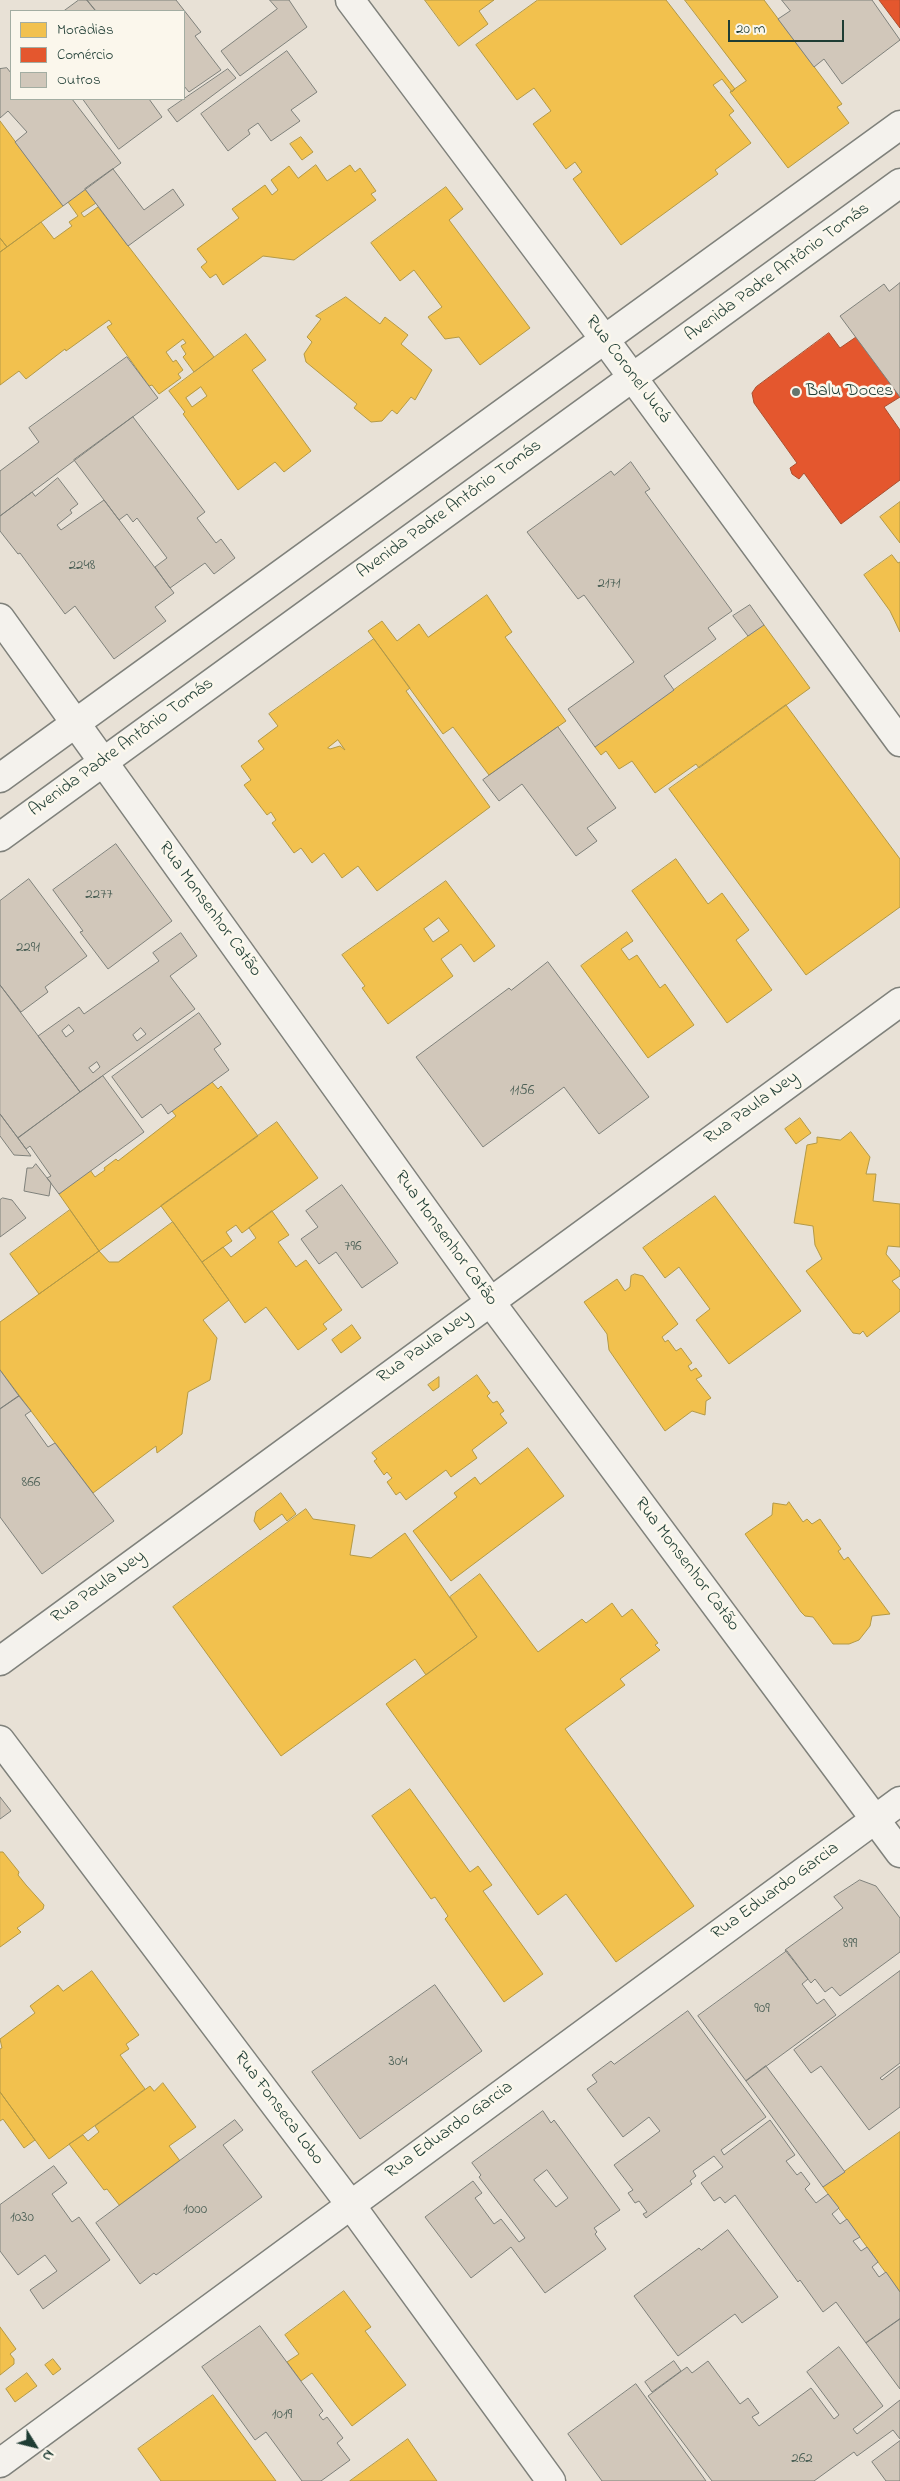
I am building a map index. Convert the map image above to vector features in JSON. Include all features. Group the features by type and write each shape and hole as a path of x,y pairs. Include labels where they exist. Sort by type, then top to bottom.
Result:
{"street":[{"name":"Rua Coronel Jucá","path":"350,0 605,340 900,742"},
{"path":"0,778 900,125"},
{"name":"Avenida Padre Antônio Tomás","path":"0,837 633,379 900,183"},
{"name":"Rua Monsenhor Catão","path":"0,618 489,1300 900,1853"},
{"name":"Rua Paula Ney","path":"0,1661 489,1300 900,1002"},
{"name":"Rua Fonseca Lobo","path":"0,1740 350,2204 551,2481"},
{"name":"Rua Eduardo Garcia","path":"0,2463 900,1801"}],"building: Moradias":[{"path":"425,0 494,0 479,11 488,24 459,46"},
{"path":"538,0 666,0 735,89 732,92 722,79 713,85 734,111 729,115 751,143 715,170 718,174 621,245 573,179 582,172 575,162 566,169 533,124 551,111 534,88 517,100 476,45"},
{"path":"685,0 764,0 842,104 837,107 849,123 788,168 730,92 746,81"},
{"path":"0,121 63,206 7,247 0,238"},
{"path":"301,137 313,152 302,160 290,144"},
{"path":"316,165 327,181 350,165 355,172 360,168 376,191 371,194 376,200 294,260 263,256 223,285 216,274 210,278 201,267 207,262 197,249 239,218 232,209 265,185 272,195 278,190 271,180 289,166 298,178"},
{"path":"446,187 463,209 449,220 530,328 480,365 459,337 445,339 428,317 442,307 414,270 400,281 371,243"},
{"path":"85,189 96,203 81,213 84,217 98,207 214,357 194,372 183,357 186,354 181,346 186,343 183,339 166,352 173,362 176,360 183,370 178,374 181,378 159,394 152,385 149,386 107,327 112,324 109,320 66,351 65,349 26,379 19,371 0,385 0,252 41,222 54,239 72,226 69,222 78,216 68,202"},
{"path":"0,238 7,247 0,252"},
{"path":"346,297 380,324 385,317 408,335 401,344 432,370 415,400 411,397 397,414 392,410 382,421 371,422 354,408 357,404 306,362 304,354 312,342 307,337 321,319 316,316"},
{"path":"246,334 266,360 252,370 311,451 284,472 275,462 238,490 183,414 185,412 169,391","holes":["201,387 207,396 192,407 186,398"]},
{"path":"900,502 900,543 880,517"},
{"path":"892,555 898,563 900,562 900,632 890,611 864,575"},
{"path":"487,595 512,632 505,637 566,721 489,775 453,727 443,734 368,631 382,621 397,641 419,624 428,637"},
{"path":"764,625 810,688 699,768 696,764 655,793 632,761 619,769 606,751 601,755 595,747"},
{"path":"374,639 410,688 406,691 490,807 377,891 358,866 342,878 324,853 312,863 301,848 294,853 272,823 276,820 271,812 267,815 244,785 251,780 241,766 264,749 258,741 278,726 269,714","holes":["338,740 345,750 340,746 328,748"]},
{"path":"786,705 900,859 900,907 806,975 669,789"},
{"path":"676,859 708,904 722,893 749,930 736,940 772,990 727,1023 632,891"},
{"path":"446,881 495,946 474,962 461,944 441,959 453,976 388,1024 362,988 365,986 342,955","holes":["439,918 449,931 433,942 424,929"]},
{"path":"627,932 633,941 621,949 629,960 637,955 660,988 665,984 694,1025 648,1058 581,966"},
{"path":"212,1082 218,1089 221,1086 258,1136 99,1251 59,1194 90,1170 95,1177 116,1159 118,1161 176,1116 172,1111"},
{"path":"800,1118 811,1133 796,1144 785,1129"},
{"path":"277,1122 318,1178 242,1233 236,1225 226,1232 232,1241 202,1262 161,1206"},
{"path":"851,1132 870,1157 866,1174 876,1174 873,1201 900,1204 900,1247 888,1246 886,1254 900,1271 900,1276 892,1281 900,1290 900,1311 867,1337 863,1331 860,1334 853,1333 806,1271 822,1259 815,1245 813,1226 794,1223 807,1145 817,1143 817,1137 840,1140"},
{"path":"715,1196 801,1311 729,1364 696,1320 710,1309 679,1267 665,1278 643,1248"},
{"path":"70,1210 99,1251 39,1294 10,1254"},
{"path":"272,1211 289,1235 278,1242 296,1267 306,1260 342,1310 323,1324 327,1329 298,1350 266,1307 245,1323 202,1262 223,1247 231,1257 256,1238 249,1228"},
{"path":"173,1222 229,1300 203,1320 217,1338 210,1380 188,1392 182,1434 157,1453 156,1446 93,1493 0,1370 0,1322 99,1251 109,1262 118,1262"},
{"path":"635,1274 643,1276 678,1324 662,1337 665,1342 668,1340 676,1351 681,1348 692,1363 688,1366 691,1371 696,1368 702,1376 696,1379 711,1398 706,1401 705,1415 692,1411 665,1431 609,1350 607,1334 584,1302 617,1279 625,1291 630,1287 631,1276"},
{"path":"352,1325 361,1338 341,1353 332,1340"},
{"path":"477,1375 490,1393 487,1396 493,1403 497,1401 504,1411 500,1414 507,1423 472,1450 477,1458 451,1477 446,1470 406,1500 400,1492 396,1495 387,1482 392,1478 387,1472 384,1475 374,1461 377,1459 372,1453"},
{"path":"439,1377 439,1387 433,1391 428,1385"},
{"path":"528,1448 564,1496 451,1581 413,1531 457,1497 454,1493 475,1477 480,1484"},
{"path":"281,1493 296,1514 287,1521 282,1514 260,1530 254,1521 256,1512"},
{"path":"789,1502 803,1522 807,1519 812,1524 820,1519 841,1549 838,1551 844,1560 848,1557 890,1614 872,1616 870,1626 859,1640 849,1644 833,1644 813,1617 805,1616 801,1612 745,1534 772,1515 773,1503 786,1505"},
{"path":"306,1509 313,1519 355,1525 350,1555 371,1558 405,1533 477,1637 426,1675 415,1659 281,1756 173,1607"},
{"path":"480,1574 538,1652 582,1619 586,1623 612,1603 622,1617 632,1609 658,1643 655,1645 660,1650 620,1679 625,1685 565,1729 694,1906 616,1962 566,1894 538,1915 386,1704 477,1637 450,1597"},
{"path":"410,1789 470,1872 478,1866 492,1885 483,1891 543,1974 504,2002 445,1919 448,1916 435,1897 431,1899 372,1816"},
{"path":"0,1852 3,1852 19,1872 18,1875 44,1905 43,1909 17,1928 21,1932 0,1947"},
{"path":"92,1971 139,2035 126,2044 129,2049 120,2055 145,2089 49,2159 0,2092 0,2049 2,2048 0,2039 35,2013 30,2006 58,1985 63,1991"},
{"path":"163,2083 196,2127 169,2146 180,2161 120,2206 107,2189 104,2190 69,2144 83,2135 88,2141 99,2132 95,2126 150,2086 154,2091"},
{"path":"0,2092 35,2140 24,2148 3,2119 0,2121"},
{"path":"900,2132 900,2292 823,2187"},
{"path":"344,2291 371,2327 365,2331 406,2385 352,2426 312,2373 301,2381 287,2362 299,2354 285,2335"},
{"path":"0,2327 16,2349 10,2354 14,2359 14,2364 0,2375"},
{"path":"53,2359 61,2369 53,2375 45,2365"},
{"path":"27,2373 37,2386 15,2402 6,2389"},
{"path":"213,2395 276,2481 161,2481 138,2449"},
{"path":"408,2439 437,2481 350,2481"}],"building: Comércio":[{"path":"879,0 900,0 900,28"},
{"path":"829,333 840,348 856,337 900,397 884,407 900,430 900,480 841,524 804,473 799,479 792,474 790,468 797,463 754,403 752,393 756,387"}],"building: Outros":[{"path":"79,0 87,0 95,10 65,10"},
{"path":"87,0 176,0 184,10 95,10"},
{"path":"270,0 289,0 307,27 240,76 221,51 277,9"},
{"path":"782,0 872,0 900,40 842,84 824,59 814,67 778,19 790,11"},
{"path":"185,12 201,32 195,36 221,70 189,92 185,87"},
{"path":"287,51 317,92 291,110 300,121 271,141 258,123 248,130 250,134 228,151 201,114"},
{"path":"7,68 10,72 10,100 73,100 121,163 63,206 15,142 27,132 8,111 0,118 0,69"},
{"path":"228,69 236,78 177,122 168,110"},
{"path":"84,100 150,100 162,117 119,149"},
{"path":"113,169 144,210 173,189 184,205 128,246 85,189"},
{"path":"900,283 900,397 840,316 884,284 889,291"},
{"path":"127,357 158,398 0,516 0,471 39,442 29,428"},
{"path":"133,417 205,512 197,518 216,543 221,539 235,558 214,574 205,563 170,588 155,567 167,558 137,518 133,522 127,514 119,520 74,460"},
{"path":"631,462 650,489 645,492 732,611 708,628 716,639 664,676 674,690 595,747 568,709 634,662 584,595 578,599 527,532 611,471 614,475"},
{"path":"58,478 78,504 70,510 72,513 57,525 61,530 104,500 174,593 155,607 166,621 114,659 75,606 65,614 20,553 18,554 0,531 0,516 32,492 35,496"},
{"path":"750,605 764,625 748,636 733,616"},
{"path":"558,727 616,808 587,828 597,841 576,856 522,784 499,801 483,780"},
{"path":"116,844 172,921 108,969 80,932 83,931 53,890"},
{"path":"29,879 87,956 45,987 48,992 21,1012 0,985 0,901"},
{"path":"181,933 197,956 170,976 195,1009 80,1092 38,1036 79,1007 84,1014 159,961 153,953","holes":["69,1025 74,1031 66,1037 62,1031","141,1028 146,1034 137,1041 133,1035","97,1062 100,1067 93,1073 89,1068"]},
{"path":"548,962 649,1097 599,1134 564,1087 483,1147 416,1057 509,988 511,990"},
{"path":"0,985 80,1092 18,1138 0,1114"},
{"path":"199,1013 221,1044 214,1049 229,1070 168,1114 161,1104 142,1118 112,1077"},
{"path":"103,1076 144,1132 59,1194 47,1178 51,1176 30,1146 26,1149 18,1138"},
{"path":"0,1114 31,1156 14,1155 0,1136"},
{"path":"36,1164 51,1183 49,1196 24,1191 27,1168 32,1168"},
{"path":"342,1185 398,1263 362,1288 336,1252 319,1264 301,1239 318,1227 306,1211"},
{"path":"3,1198 12,1200 26,1218 0,1237 0,1200"},
{"path":"0,1370 19,1396 0,1409"},
{"path":"19,1396 31,1411 25,1415 48,1447 55,1443 114,1521 42,1574 0,1517 0,1409"},
{"path":"0,1797 11,1811 0,1819"},
{"path":"860,1880 876,1886 900,1918 900,1952 840,1996 832,1987 825,1992 815,1979 811,1983 785,1950 843,1908 834,1897"},
{"path":"787,1951 808,1979 802,1984 817,2004 824,1999 836,2015 746,2081 698,2016"},
{"path":"900,1971 900,2063 880,2078 882,2080 900,2066 900,2107 869,2130 821,2066 811,2073 794,2050"},
{"path":"435,1985 482,2051 360,2139 312,2072"},
{"path":"688,2011 766,2117 721,2150 724,2155 770,2120 795,2155 786,2161 797,2175 801,2172 810,2184 805,2189 816,2203 828,2194 839,2208 832,2214 840,2224 847,2219 860,2237 853,2241 861,2251 867,2247 878,2262 872,2267 879,2277 886,2272 900,2292 900,2319 866,2343 836,2302 823,2312 800,2280 798,2282 735,2195 725,2203 720,2197 714,2201 701,2183 723,2167 714,2156 693,2171 696,2176 690,2181 692,2184 646,2218 643,2214 647,2212 639,2201 635,2203 628,2193 633,2190 614,2165 660,2131 649,2117 623,2137 587,2089 597,2082 592,2075 611,2061 614,2064"},
{"path":"766,2066 845,2172 823,2187 746,2081"},
{"path":"543,2111 551,2123 554,2120 620,2210 594,2228 597,2232 595,2234 606,2249 545,2293 511,2247 471,2278 425,2217 473,2181 482,2193 475,2198 494,2224 501,2219 519,2242 525,2238 479,2177 481,2175 472,2163","holes":["547,2170 568,2198 556,2207 534,2180"]},
{"path":"235,2120 243,2130 223,2145 262,2197 156,2275 154,2273 140,2284 96,2223"},
{"path":"54,2166 67,2183 52,2194 72,2222 79,2217 110,2260 43,2309 30,2290 57,2271 45,2255 18,2275 0,2251 0,2205"},
{"path":"728,2230 778,2297 742,2323 735,2314 678,2356 634,2296 699,2248 701,2250"},
{"path":"900,2319 900,2389 866,2343"},
{"path":"260,2326 323,2411 319,2415 323,2420 327,2417 343,2438 337,2443 350,2460 321,2481 302,2481 266,2432 255,2440 202,2367"},
{"path":"839,2347 883,2406 853,2429 857,2434 900,2400 900,2439 893,2430 857,2456 854,2452 814,2481 712,2481 648,2396 687,2367 692,2373 708,2361 740,2404 748,2398 759,2413 752,2417 759,2426 811,2388 834,2419 839,2415 807,2372"},
{"path":"674,2361 681,2371 652,2392 645,2382"},
{"path":"636,2384 706,2481 602,2481 568,2434"},
{"path":"900,2441 900,2481 886,2481 872,2462"}],"place":[{"name":"Balu Doces","path":"796,392"}]}
